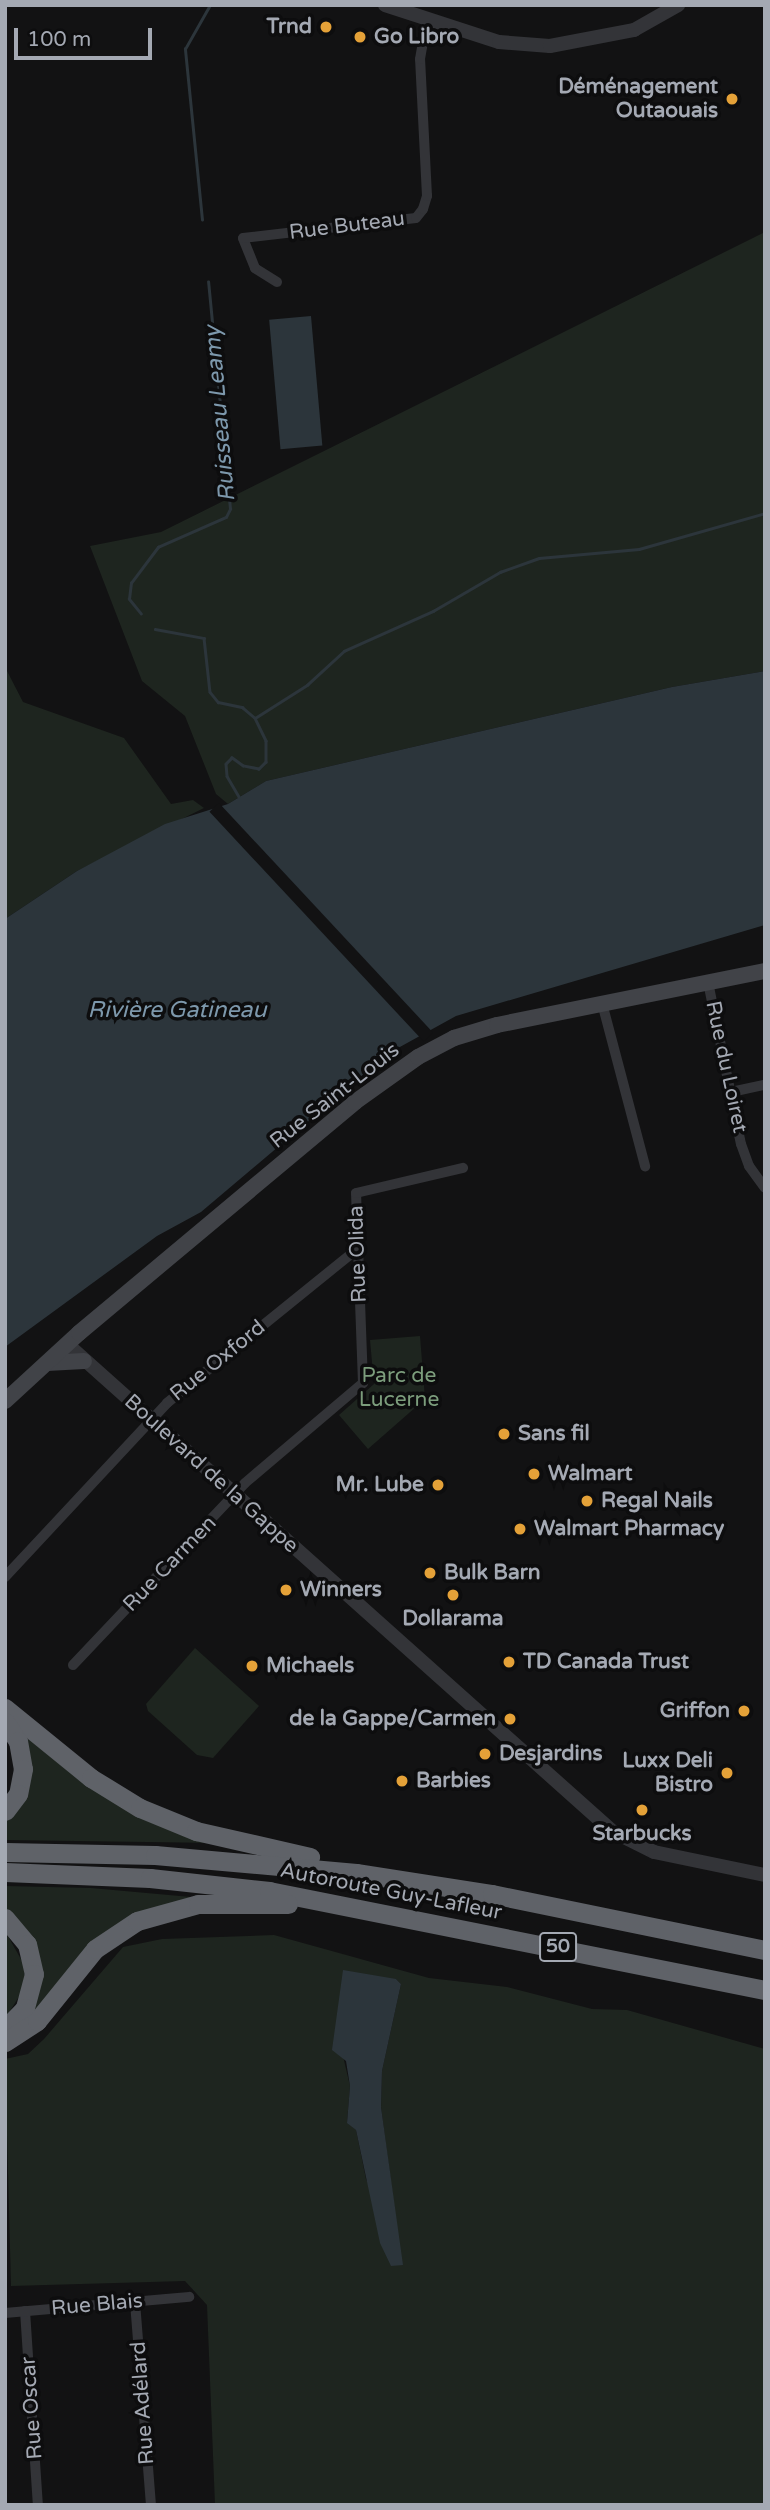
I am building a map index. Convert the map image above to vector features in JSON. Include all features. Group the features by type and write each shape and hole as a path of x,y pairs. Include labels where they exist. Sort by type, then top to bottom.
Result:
{"highway":[{"path":"5,1708 100,1785 163,1819 196,1831 403,1879"},
{"path":"5,1721 20,1747 23,1769 18,1794 5,1811"},
{"name":"Autoroute Guy-Lafleur","path":"5,1852 186,1857 403,1879 765,1948"},
{"name":"Autoroute Guy-Lafleur","path":"5,1872 169,1880 351,1905 765,1990"},
{"path":"5,2042 37,2021 95,1949 146,1917 203,1904 351,1905"},
{"path":"5,1918 27,1944 34,1974 27,2004 5,2029"}],"main road":[{"name":"Rue Saint-Louis","path":"5,1401 67,1344 408,1063 484,1028 765,971"},
{"path":"47,1363 84,1361"}],"street":[{"path":"385,5 499,42 570,45 634,30 678,5"},
{"name":"Rue Buteau","path":"277,282 255,268 243,238 416,218 424,209 427,196 420,59 427,19"},
{"name":"Rue du Loiret","path":"708,982 745,1156 765,1188"},
{"path":"602,1003 645,1166"},
{"path":"731,1092 765,1085"},
{"name":"Rue Olida","path":"363,1383 354,1200 361,1190 463,1168"},
{"name":"Rue Oxford","path":"5,1577 181,1390 356,1250"},
{"name":"Boulevard de la Gappe","path":"67,1344 612,1831 654,1852 765,1875"},
{"name":"Rue Carmen","path":"73,1665 234,1495 363,1383"},
{"name":"Rue Blais","path":"5,2312 189,2297"},
{"name":"Rue Adélard","path":"135,2302 151,2505"},
{"name":"Rue Oscar","path":"25,2311 38,2505"}],"green space":[{"path":"765,232 765,671 672,687 266,781 228,804 216,794 185,716 142,681 90,546 161,532"},
{"path":"5,667 23,702 124,738 171,804 193,800 204,808 77,871 5,919"},
{"name":"Parc de Lucerne","path":"420,1336 425,1399 368,1449 339,1415 374,1384 370,1340"},
{"path":"195,1648 259,1706 213,1758 197,1755 148,1711 146,1704"},
{"path":"28,1733 218,1843 5,1840 5,1824 22,1800"},
{"path":"5,1886 91,1888 202,1898 144,1913 25,2029 42,1970 36,1944 5,1911"},
{"path":"5,1931 26,1968 25,1987 5,2019"},
{"path":"274,1935 429,1978 507,1987 592,2009 627,2010 765,2049 765,2505 215,2505 207,2305 185,2281 11,2286 5,2059 28,2054 44,2039 123,1947 162,1939","holes":["396,1979 401,1984 382,2071 381,2107 402,2265 366,2179 356,2130 347,2122 350,2086 343,2056"]}],"water":[{"path":"311,316 322,446 280,449 269,320"},
{"name":"Rivière Gatineau","path":"765,671 765,925 456,1016 389,1053 201,1212 157,1236 5,1347 5,919 77,871 165,824 228,804 266,781 672,687"},
{"path":"343,1970 396,1979 401,1984 382,2071 381,2107 403,2265 391,2266 380,2243 356,2130 347,2123 350,2086 346,2061 332,2050"}],"pier":[{"path":"219,803 433,1033 424,1042 209,812"}],"waterway":[{"name":"Ruisseau Leamy","path":"202,220 185,49 210,5"},
{"name":"Ruisseau Leamy","path":"141,614 129,599 131,583 158,547 226,517 230,509 208,282"},
{"path":"255,718 307,685 344,651 433,611 500,572 539,558 639,549 765,513"},
{"name":"Ruisseau Leamy","path":"155,629 204,638 210,692 218,702 242,707 255,718 266,741 266,762 259,769 243,766 232,758 226,764 227,776 239,797"}],"place":[{"name":"Trnd","path":"326,27"},
{"name":"Go Libro","path":"360,37"},
{"name":"Déménagement Outaouais","path":"732,99"},
{"name":"Sans fil","path":"504,1434"},
{"name":"Walmart","path":"534,1474"},
{"name":"Mr. Lube","path":"438,1485"},
{"name":"Regal Nails","path":"587,1501"},
{"name":"Walmart Pharmacy","path":"520,1529"},
{"name":"Bulk Barn","path":"430,1573"},
{"name":"Winners","path":"286,1590"},
{"name":"Dollarama","path":"453,1595"},
{"name":"TD Canada Trust","path":"509,1662"},
{"name":"Michaels","path":"252,1666"},
{"name":"Griffon","path":"744,1711"},
{"name":"de la Gappe/Carmen","path":"510,1719"},
{"name":"Desjardins","path":"485,1754"},
{"name":"Luxx Deli Bistro","path":"727,1773"},
{"name":"Barbies","path":"402,1781"},
{"name":"Starbucks","path":"642,1810"}]}
